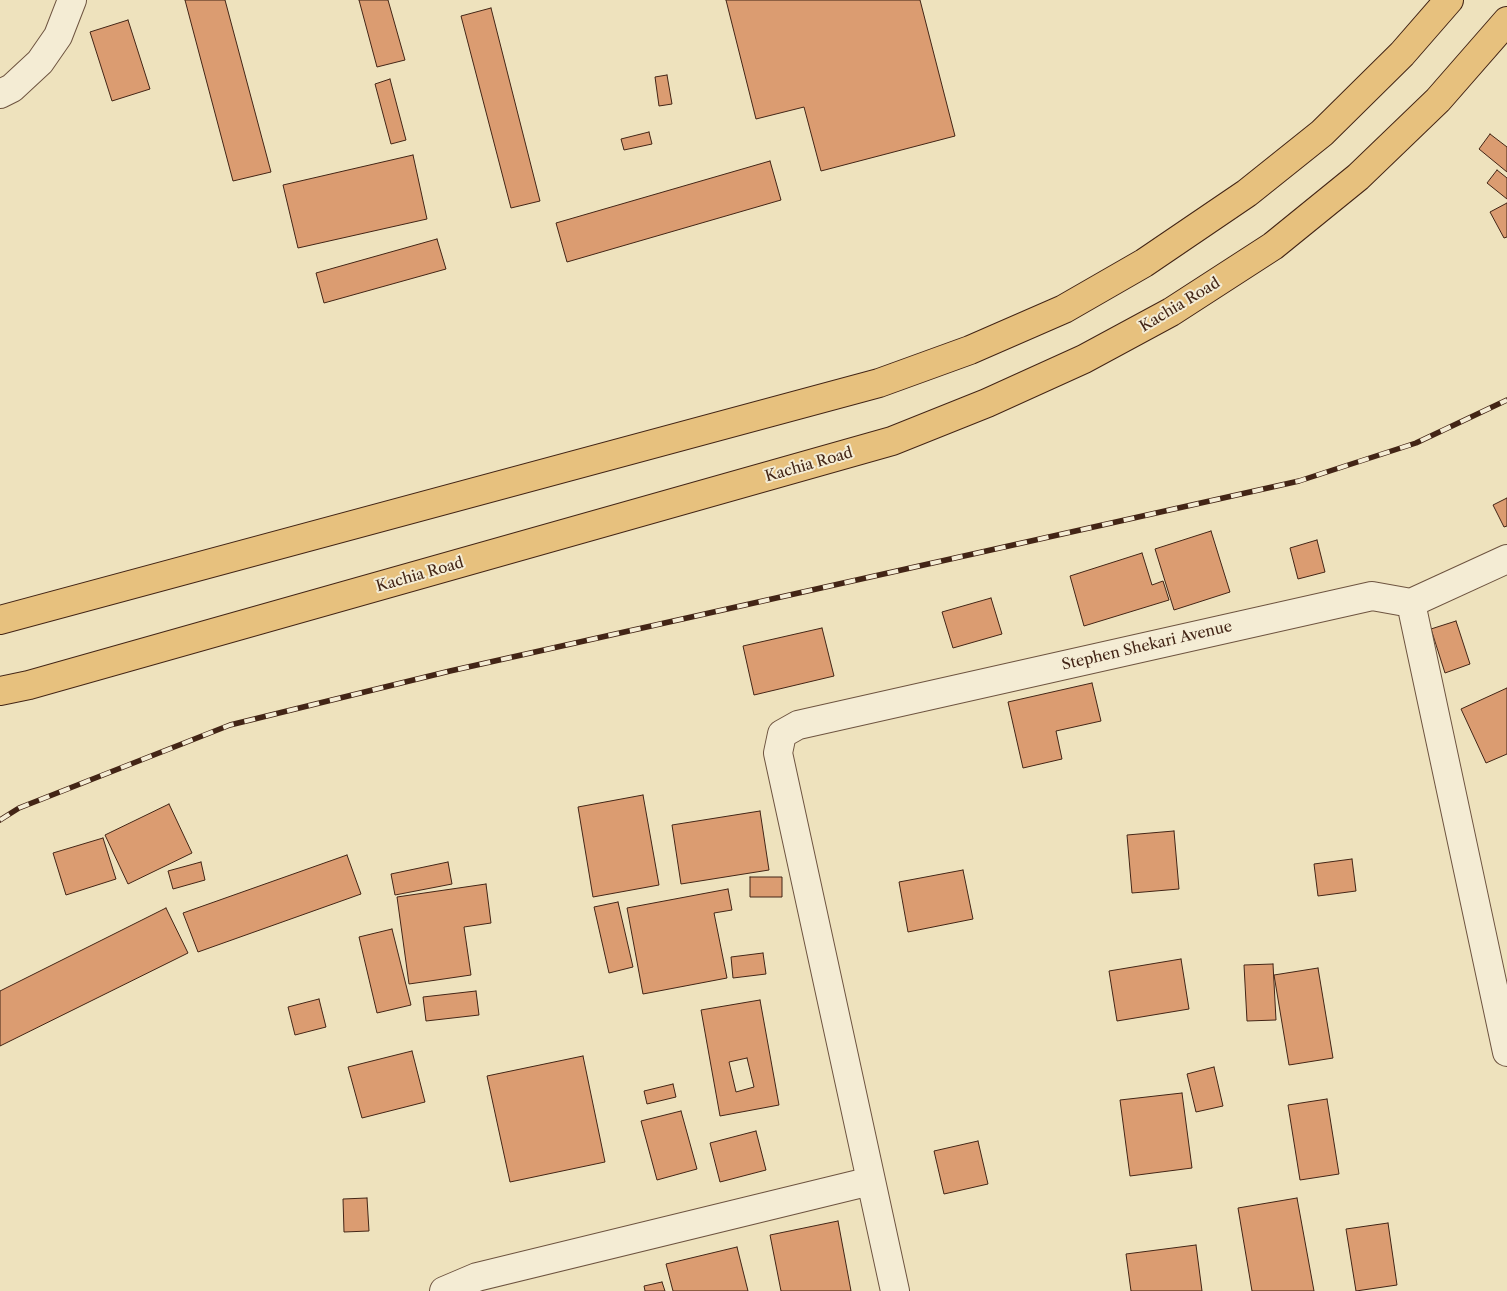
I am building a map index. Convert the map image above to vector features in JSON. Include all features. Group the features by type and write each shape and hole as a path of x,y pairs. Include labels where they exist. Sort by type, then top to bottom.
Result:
{"main road":[{"path":"0,620 879,383 970,350 1064,308 1144,263 1247,193 1322,133 1402,54 1448,0"},
{"name":"Kachia Road","path":"0,691 29,685 892,441 987,403 1084,359 1171,312 1273,246 1358,177 1438,100 1507,21"}],"street":[{"path":"0,94 12,88 40,62 58,36 72,0"},
{"path":"1507,560 1411,603 1507,1052"},
{"name":"Stephen Shekari Avenue","path":"871,1181 778,753 782,734 798,725 1372,596 1411,603"},
{"path":"444,1291 477,1277 871,1181 894,1291"}],"building":[{"path":"185,0 225,0 271,172 233,181"},
{"path":"359,0 388,0 405,60 377,67"},
{"path":"726,0 920,0 955,136 821,171 804,107 756,119"},
{"path":"491,8 540,201 511,208 461,16"},
{"path":"128,20 150,89 112,101 90,32"},
{"path":"667,75 672,104 659,106 655,77"},
{"path":"390,79 406,140 391,144 375,84"},
{"path":"649,132 652,144 624,150 621,139"},
{"path":"1490,134 1507,147 1507,172 1479,149"},
{"path":"413,155 427,219 298,248 283,185"},
{"path":"770,161 781,200 567,262 556,223"},
{"path":"1497,170 1507,178 1507,199 1487,183"},
{"path":"1507,203 1507,237 1504,238 1490,212"},
{"path":"437,239 446,269 324,303 316,273"},
{"path":"1507,498 1507,526 1504,527 1493,505"},
{"path":"1211,531 1230,592 1174,610 1155,549"},
{"path":"1317,540 1325,572 1298,579 1290,548"},
{"path":"1142,553 1152,585 1163,581 1169,600 1084,626 1070,576"},
{"path":"991,598 1002,634 953,648 942,612"},
{"path":"1456,621 1470,664 1445,673 1431,629"},
{"path":"822,628 834,676 754,695 743,646"},
{"path":"1092,683 1101,721 1056,731 1062,759 1023,768 1008,702"},
{"path":"1507,688 1507,754 1486,763 1461,709"},
{"path":"643,795 659,885 593,897 578,807"},
{"path":"169,804 192,853 128,884 105,835"},
{"path":"760,811 769,870 681,884 672,825"},
{"path":"1174,831 1179,889 1132,893 1127,835"},
{"path":"103,838 116,879 66,895 53,853"},
{"path":"347,855 361,894 198,952 183,913"},
{"path":"1352,859 1356,891 1318,896 1314,864"},
{"path":"201,862 205,880 173,889 168,871"},
{"path":"448,862 452,884 395,895 391,874"},
{"path":"963,870 973,919 908,932 899,882"},
{"path":"750,877 782,877 782,897 750,897"},
{"path":"486,884 491,923 464,927 471,975 409,984 397,897"},
{"path":"728,889 732,910 714,913 727,978 643,994 627,908"},
{"path":"618,902 633,967 609,973 594,907"},
{"path":"166,908 188,953 0,1046 0,991"},
{"path":"392,929 411,1005 377,1013 359,937"},
{"path":"763,953 766,974 733,978 731,957"},
{"path":"1181,959 1189,1009 1117,1021 1109,971"},
{"path":"1273,964 1276,1020 1247,1021 1244,965"},
{"path":"1318,968 1333,1058 1289,1065 1274,975"},
{"path":"476,991 479,1015 426,1021 423,997"},
{"path":"319,999 326,1027 295,1035 288,1007"},
{"path":"760,1000 779,1105 720,1116 701,1010","holes":["747,1058 754,1087 736,1092 729,1062"]},
{"path":"412,1051 425,1102 362,1118 348,1067"},
{"path":"583,1056 605,1162 510,1182 487,1076"},
{"path":"1214,1067 1223,1106 1196,1112 1187,1074"},
{"path":"673,1084 676,1097 647,1104 644,1091"},
{"path":"1182,1093 1192,1168 1130,1176 1120,1100"},
{"path":"1327,1099 1339,1174 1300,1180 1288,1105"},
{"path":"681,1111 697,1169 657,1180 641,1121"},
{"path":"756,1131 766,1170 720,1182 710,1143"},
{"path":"978,1141 988,1184 944,1194 934,1151"},
{"path":"367,1198 369,1231 344,1232 343,1199"},
{"path":"1297,1198 1314,1291 1252,1291 1238,1208"},
{"path":"838,1221 851,1291 781,1291 770,1235"},
{"path":"1388,1223 1397,1285 1356,1291 1346,1229"},
{"path":"1196,1245 1202,1291 1131,1291 1126,1254"},
{"path":"737,1247 748,1291 673,1291 666,1264"},
{"path":"662,1282 665,1291 645,1291 644,1286"}],"railway":[{"path":"0,820 19,808 230,725 450,671 1299,481 1416,443 1507,400"}]}
